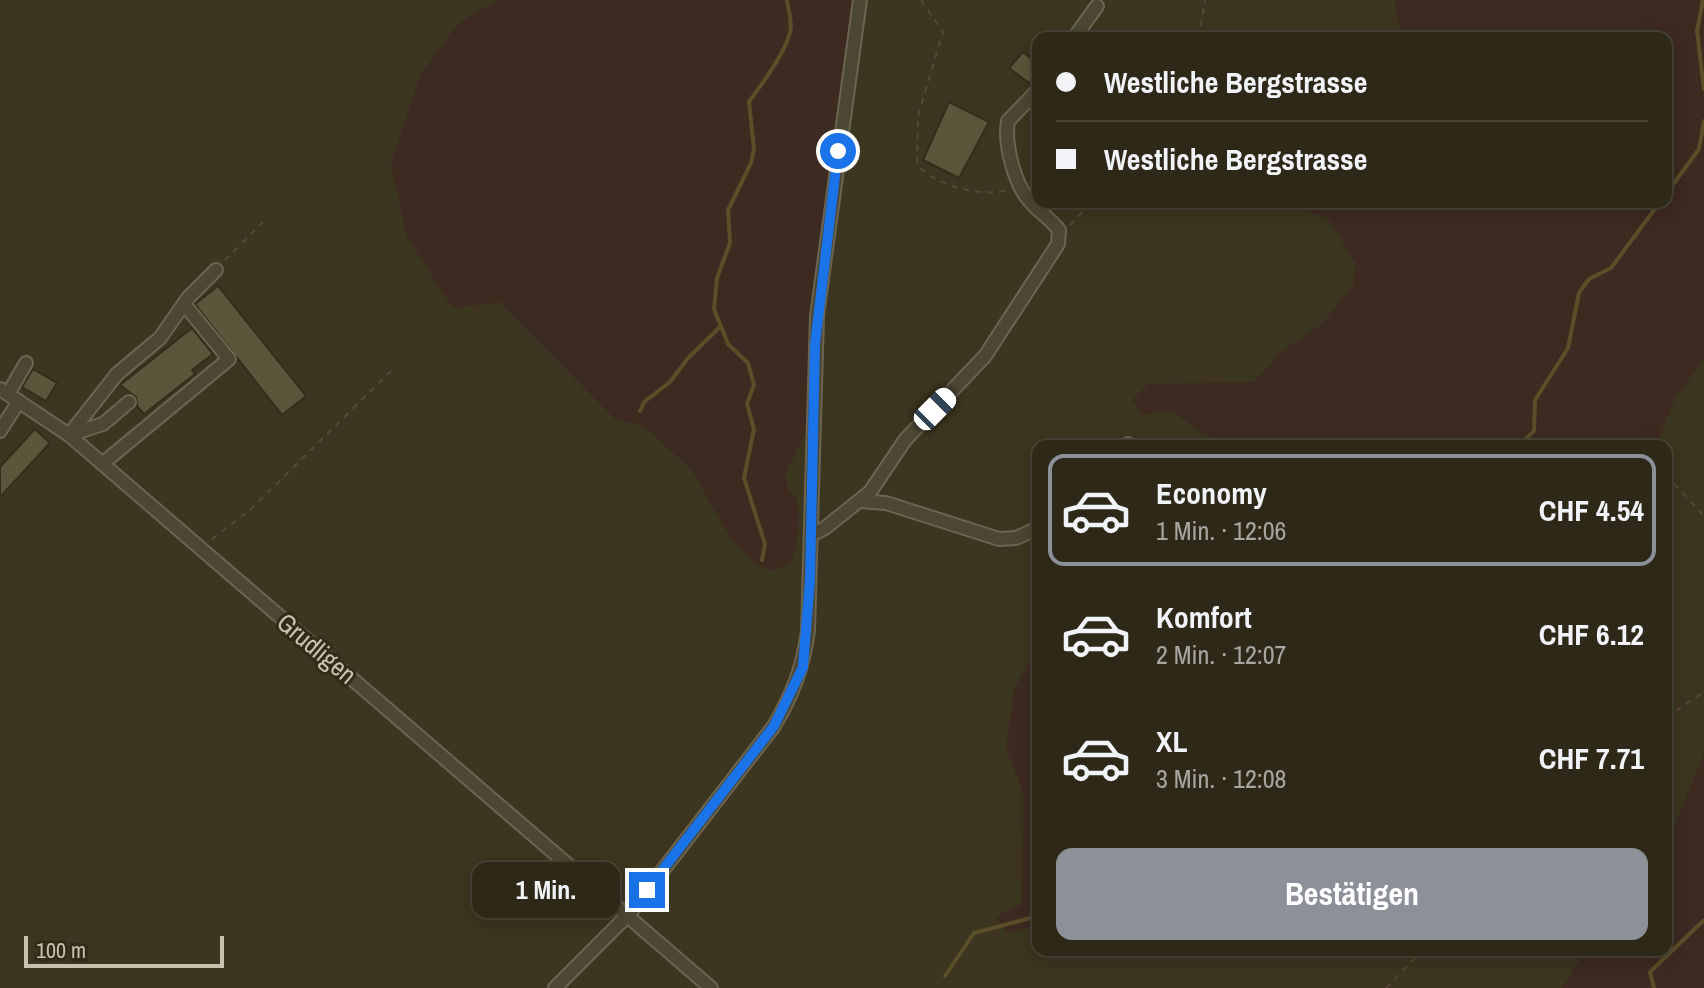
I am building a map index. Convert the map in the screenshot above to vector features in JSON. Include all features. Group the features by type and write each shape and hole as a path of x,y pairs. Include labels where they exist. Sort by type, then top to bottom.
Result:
{"street":[{"path":"555,988 629,914 774,726 793,693 803,667 808,631 817,316 860,0"},
{"path":"1078,32 1097,6"},
{"path":"1032,96 1008,121 1008,140 1020,186 1032,204"},
{"path":"811,535 825,528 870,492 905,440 985,356 1058,244 1059,230 1036,208"},
{"path":"69,435 117,374 160,338 184,304 216,270"},
{"path":"102,464 229,359 184,304"},
{"path":"0,431 9,395 26,363"},
{"name":"Grudligen","path":"9,395 69,435 629,914 711,988"},
{"path":"69,435 103,424 129,402"},
{"path":"859,501 886,503 999,539 1016,538 1032,531"}],"path":[{"path":"921,0 943,32 918,116 917,164 930,176 982,193 999,193 1020,186"},
{"path":"1200,32 1205,0"},
{"path":"1059,230 1068,227 1086,208"},
{"path":"216,270 263,222"},
{"path":"200,547 249,511 394,368"},
{"path":"1672,481 1704,516"},
{"path":"1672,713 1704,692"},
{"path":"1386,988 1417,956"}],"shaded area":[{"path":"498,0 856,0 810,424 786,473 787,490 797,498 797,541 793,557 781,567 772,571 757,564 730,537 691,469 641,424 616,420 500,302 453,308 406,235 391,163 420,76 457,25"},
{"path":"1394,0 1704,0 1704,357 1674,400 1658,440 1219,440 1201,433 1173,411 1143,414 1132,400 1148,384 1254,382 1281,352 1321,325 1353,286 1356,263 1328,219 1299,208 1672,208 1672,32 1402,32"},
{"path":"1032,658 1032,929 1029,927 1007,934 996,917 1022,904 1024,794 1006,749 1014,690"},
{"path":"1704,754 1704,988 1562,988 1582,956 1672,956 1672,831"}],"building":[{"path":"1023,52 1032,59 1032,79 1029,83 1009,68"},
{"path":"949,102 989,122 959,178 923,160"},
{"path":"218,286 306,396 282,415 195,304"},
{"path":"192,328 213,354 192,370 195,374 144,414 137,406 136,397 120,385"},
{"path":"33,369 57,383 46,401 22,387"},
{"path":"35,429 50,443 0,497 0,467"}],"waterway":[{"path":"762,560 765,544 744,478 754,429 747,404 754,385 748,363 728,344 714,309 717,278 730,243 728,210 751,163 754,149 749,102 787,41 791,24 787,0"},
{"path":"1703,0 1697,31 1704,89"},
{"path":"1672,186 1699,149 1704,121"},
{"path":"1524,440 1534,431 1535,400 1568,348 1579,293 1589,279 1611,268 1656,208"},
{"path":"640,411 644,402 670,382 688,358 720,327"},
{"path":"945,976 974,933 1032,918"},
{"path":"1672,951 1704,920"},
{"path":"1654,988 1650,972 1667,956"}],"route":[{"path":"647,890 774,726 793,693 803,667 810,580 815,344 838,151"}]}
